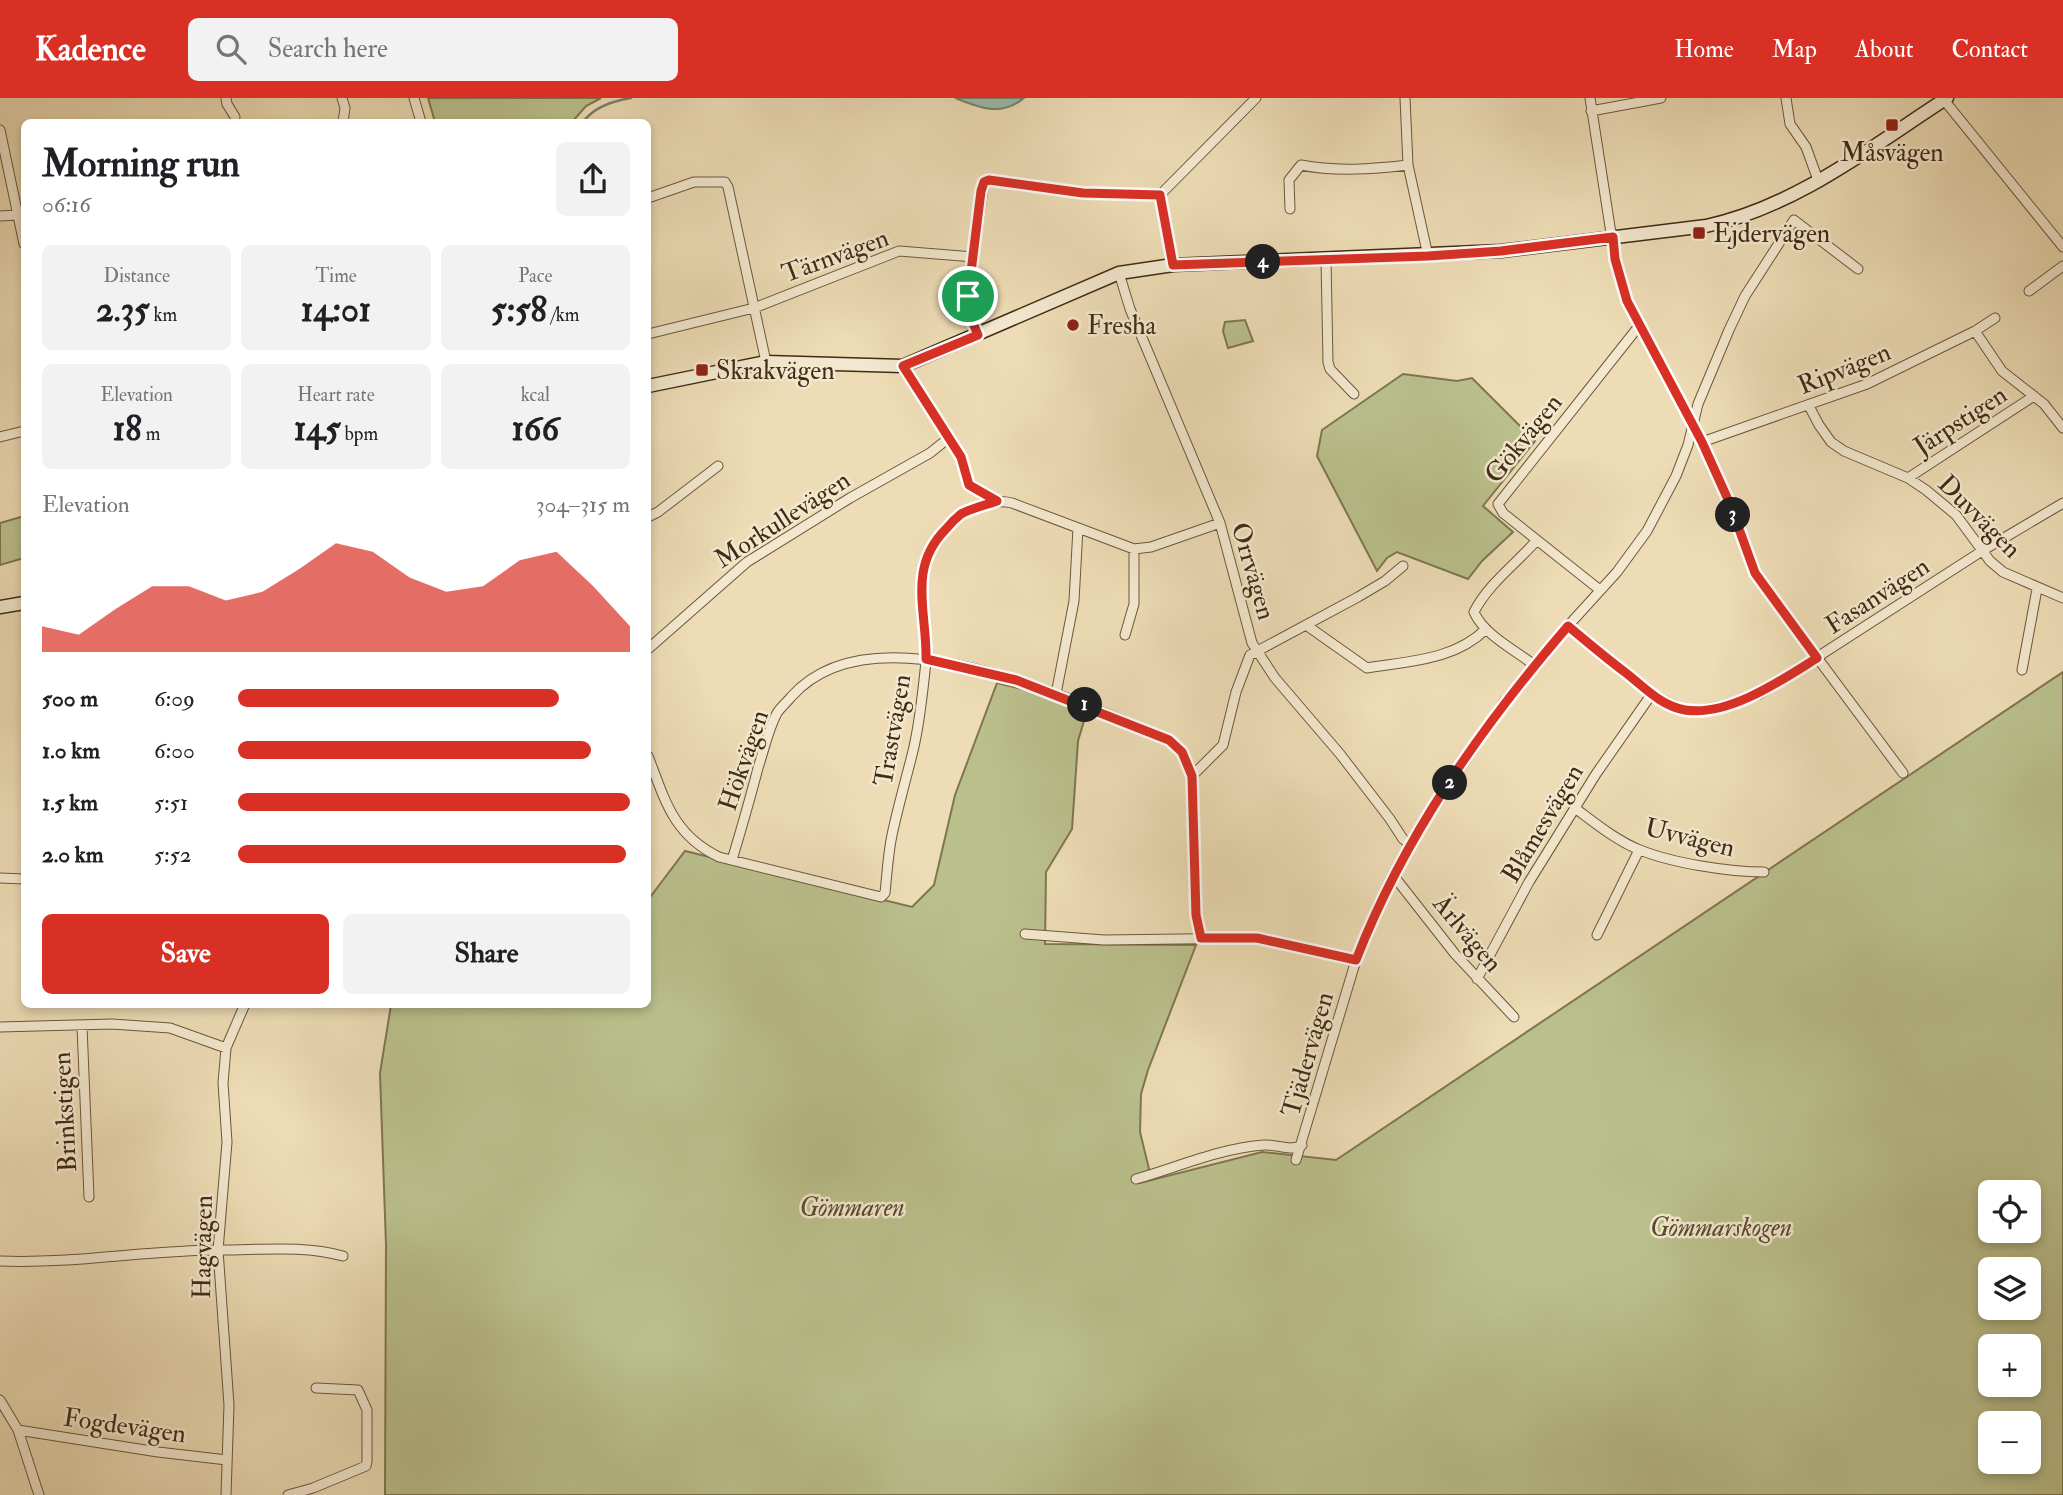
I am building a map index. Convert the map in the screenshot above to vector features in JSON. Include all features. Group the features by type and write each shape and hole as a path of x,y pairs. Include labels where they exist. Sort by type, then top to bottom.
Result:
{"street":[{"path":"226,98 226,104 235,117"},
{"path":"342,98 345,108 343,119"},
{"path":"414,98 420,119"},
{"path":"978,335 970,316 968,296 984,182 989,180 1083,193 1160,195 1256,98"},
{"path":"1405,98 1408,165 1428,256"},
{"path":"1590,98 1615,259 1623,292 1702,442 1730,504 1755,573 1903,773"},
{"path":"1591,111 1661,98"},
{"path":"1786,98 1790,124 1806,147 1818,180"},
{"path":"651,385 766,362 903,366 1119,273 1173,265 1501,251 1706,226 1733,220 1788,197 1945,99 2063,247"},
{"path":"0,130 21,230"},
{"path":"1290,209 1289,180 1301,165 1320,169 1373,169 1408,165"},
{"path":"651,197 694,182 725,182 766,362"},
{"path":"1160,195 1173,265"},
{"path":"0,216 18,215"},
{"name":"Tjädervägen","path":"1296,1160 1356,960 1393,875 1410,844 1489,724 1534,665 1638,545 1662,506 1688,444 1698,404 1745,296 1794,220 1858,269"},
{"name":"Tärnvägen","path":"754,309 899,251 974,257"},
{"path":"1326,260 1328,362 1330,369 1354,394"},
{"path":"2029,291 2063,265"},
{"name":"Orrvägen","path":"1119,273 1130,309 1220,523 1252,643 1275,678 1340,754 1403,839 1410,844"},
{"path":"651,333 754,309"},
{"name":"Ripvägen","path":"1702,442 1867,384 1996,318"},
{"name":"Gökvägen","path":"1600,590 1499,508 1500,498 1639,326"},
{"path":"1975,331 2002,371 2050,410 2063,428"},
{"path":"903,366 950,437 961,457 969,485 997,501 1012,503 1134,550 1151,547 1220,523"},
{"name":"Järpstigen","path":"1908,478 2034,396"},
{"name":"Duvvägen","path":"1809,406 1831,442 1844,451 1908,478 1956,515 1982,551 2003,572 2063,598"},
{"path":"0,437 21,432"},
{"name":"Morkullevägen","path":"651,646 747,562 850,498 930,453 950,437"},
{"path":"651,516 718,466"},
{"name":"Trastvägen","path":"732,860 881,897 885,893 892,835 914,748 926,659 927,638 921,585 923,566 939,536 961,514 997,501"},
{"name":"Fasanvägen","path":"1568,626 1651,695 1682,710 1724,705 1760,694 1982,551 2063,503"},
{"path":"1056,694 1073,601 1078,528"},
{"path":"1534,665 1486,629 1474,612 1477,605 1538,540"},
{"path":"1125,635 1134,604 1134,550"},
{"path":"1192,776 1223,744 1250,654 1385,581 1402,566"},
{"path":"2022,670 2037,589"},
{"path":"0,607 21,604"},
{"path":"1306,625 1367,668 1449,653 1464,648 1486,629"},
{"name":"Hökvägen","path":"732,860 773,723 778,712 801,686 826,670 854,661 884,658 926,659 1016,680 1056,694 1169,740 1182,752 1192,776 1196,915 1201,938"},
{"name":"Blåmesvägen","path":"1477,979 1530,882 1615,745 1651,695"},
{"path":"651,764 671,816 687,836 704,849 732,860"},
{"name":"Uvvägen","path":"1576,808 1639,850 1695,864 1743,872 1764,872"},
{"path":"1597,935 1639,850"},
{"name":"Ärlvägen","path":"1393,875 1477,979 1514,1017"},
{"path":"0,878 21,879"},
{"path":"1025,934 1161,941 1257,938 1356,960"},
{"name":"Hagvägen","path":"226,1495 229,1405 218,1250 227,1142 223,1083 226,1048 242,1008"},
{"path":"0,1027 112,1024 170,1028 226,1048"},
{"name":"Brinkstigen","path":"82,1026 89,1197"},
{"name":"Tjädervägen","path":"1136,1180 1232,1150 1268,1145 1297,1148 1302,1145"},
{"path":"0,1261 40,1262 207,1248 320,1250 343,1256"},
{"path":"288,1495 366,1466 367,1410 358,1390 316,1388"},
{"path":"0,1399 18,1430 39,1495"},
{"name":"Fogdevägen","path":"18,1430 227,1460"}],"green space":[{"path":"428,98 601,98 586,106 575,119 434,119"},
{"path":"1245,320 1253,341 1228,348 1223,331 1225,322"},
{"path":"1403,374 1457,381 1472,378 1535,441 1483,506 1513,532 1482,561 1468,579 1397,552 1387,558 1377,571 1317,456 1322,430"},
{"path":"21,517 21,559 0,565 0,523"},
{"name":"Gömmaren","path":"2063,672 2063,1495 385,1495 386,1245 380,1073 391,1008 651,1008 651,896 685,851 912,907 934,885 955,795 997,683 1052,696 1086,714 1078,741 1072,829 1046,872 1045,944 1196,945 1141,1094 1140,1132 1149,1169 1140,1183 1262,1152 1336,1160"}],"shaded area":[{"path":"955,98 1024,98 1007,107 990,109"}],"waterway":[{"path":"586,119 604,106 631,98"}],"place":[{"name":"Måsvägen","path":"1892,125"},
{"name":"Ejdervägen","path":"1699,233"},
{"name":"Fresha","path":"1073,325"},
{"name":"Skrakvägen","path":"702,370"}],"route":[{"path":"989,180 1083,193 1160,195 1173,265 1428,256 1501,251 1613,237 1623,292 1702,442 1730,504 1755,573 1817,658 1760,694 1724,705 1682,710 1651,695 1568,626 1504,702 1410,844 1374,914 1356,960 1257,938 1201,938 1196,915 1192,776 1182,752 1169,740 1056,694 1016,680 926,659 927,638 921,585 927,555 939,536 961,514 997,501 969,485 961,457 903,366 978,335 968,309 968,296 981,191 984,182 989,180"}],"park label":[{"name":"Gömmarskogen","path":"1721,1227"}]}
